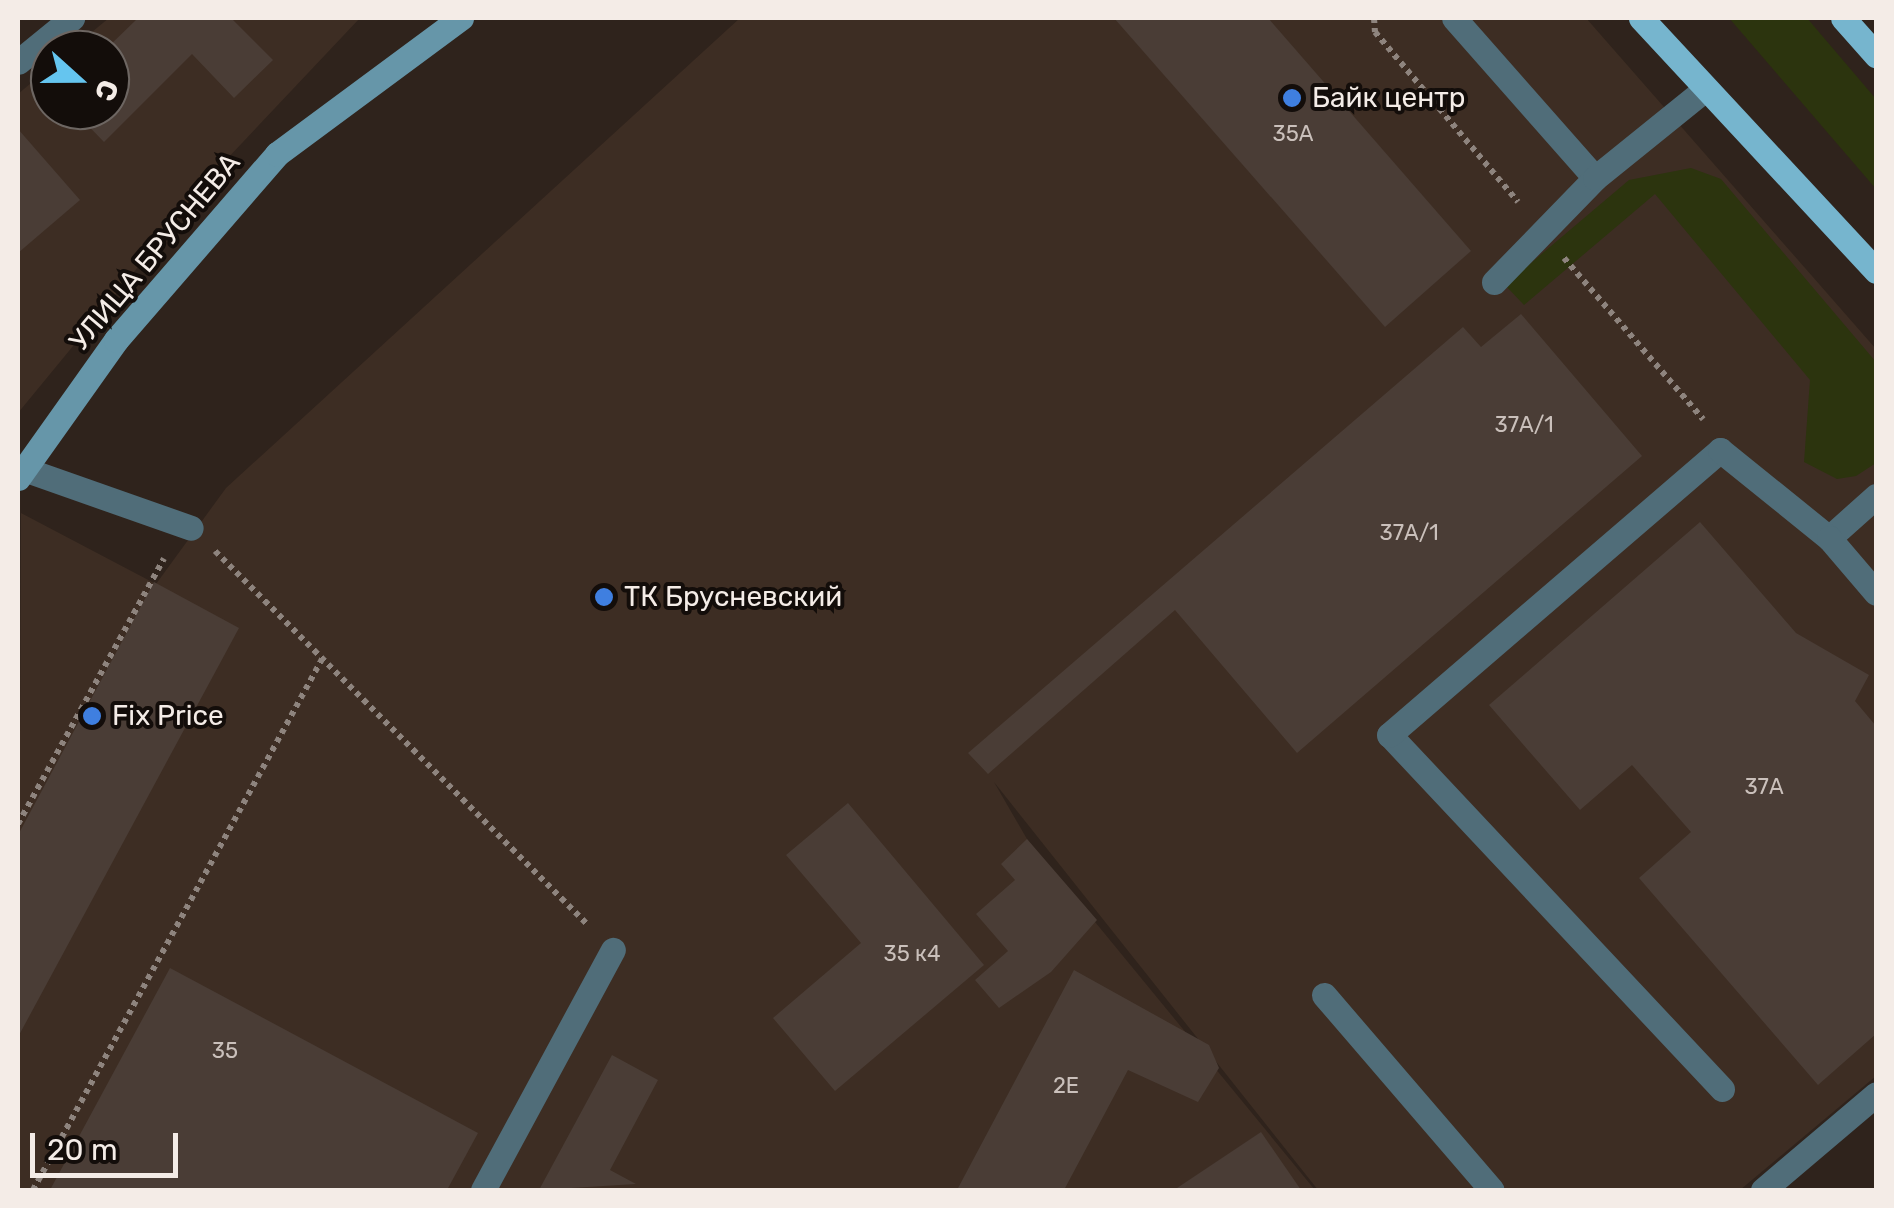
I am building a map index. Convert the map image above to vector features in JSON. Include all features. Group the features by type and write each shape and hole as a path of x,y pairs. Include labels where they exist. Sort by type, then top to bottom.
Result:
{"main road":[{"path":"1641,18 1876,271"},
{"path":"1843,18 1876,55"}],"street":[{"name":"УЛИЦА БРУСНЕВА","path":"20,472 116,340 277,154 461,18"}],"lane":[{"path":"18,62 72,18"},
{"path":"1454,18 1595,178"},
{"path":"1494,282 1595,178 1704,90"},
{"path":"1722,1089 1389,735 1720,450 1829,538 1876,593"},
{"path":"20,472 188,526"},
{"path":"1829,538 1876,496"},
{"path":"483,1190 613,950"},
{"path":"1324,995 1492,1190"},
{"path":"1763,1190 1876,1094"}],"path":[{"path":"1374,18 1375,32 1542,232 1716,430"},
{"path":"18,824 188,526 613,950"},
{"path":"33,1190 322,659"}],"shaded area":[{"path":"109,18 360,18 226,160 18,413 18,94 30,84 30,130 130,130 130,30 94,30"},
{"path":"740,18 1586,18 1876,349 1876,1076 1740,1190 1318,1190 994,782 1027,839 1315,1190 18,1190 21,513 156,584 226,488"}],"green space":[{"path":"1729,18 1807,18 1876,99 1876,189"},
{"path":"1691,168 1721,179 1876,362 1876,463 1856,476 1837,479 1804,462 1810,380 1655,194 1524,305 1505,285 1629,180"}],"building":[{"path":"138,18 231,18 273,60 234,98 192,54 130,116 130,30 126,30"},
{"path":"1114,18 1268,18 1471,251 1385,327"},
{"path":"18,129 80,200 18,253"},
{"path":"92,130 116,130 104,142"},
{"path":"1521,314 1642,456 1297,753 1175,610 988,774 968,753 1463,327 1481,347"},
{"path":"1700,522 1796,633 1869,675 1855,701 1876,726 1876,1034 1818,1085 1639,878 1691,832 1632,765 1580,810 1489,705"},
{"path":"154,582 239,628 18,1037 18,835"},
{"path":"848,803 984,965 835,1091 773,1018 861,943 786,855"},
{"path":"1027,839 1097,920 1051,972 999,1008 975,980 1008,951 976,914 1015,880 1001,864"},
{"path":"170,968 478,1133 447,1190 50,1190"},
{"path":"1074,970 1209,1045 1219,1068 1198,1102 1128,1070 1064,1190 957,1190"},
{"path":"612,1055 658,1080 610,1170 636,1184 539,1190"},
{"path":"1261,1132 1301,1190 1174,1190"}],"place":[{"name":"Байк центр","path":"1292,98"},
{"name":"ТК Брусневский","path":"604,597"},
{"name":"Fix Price","path":"92,716"}]}
